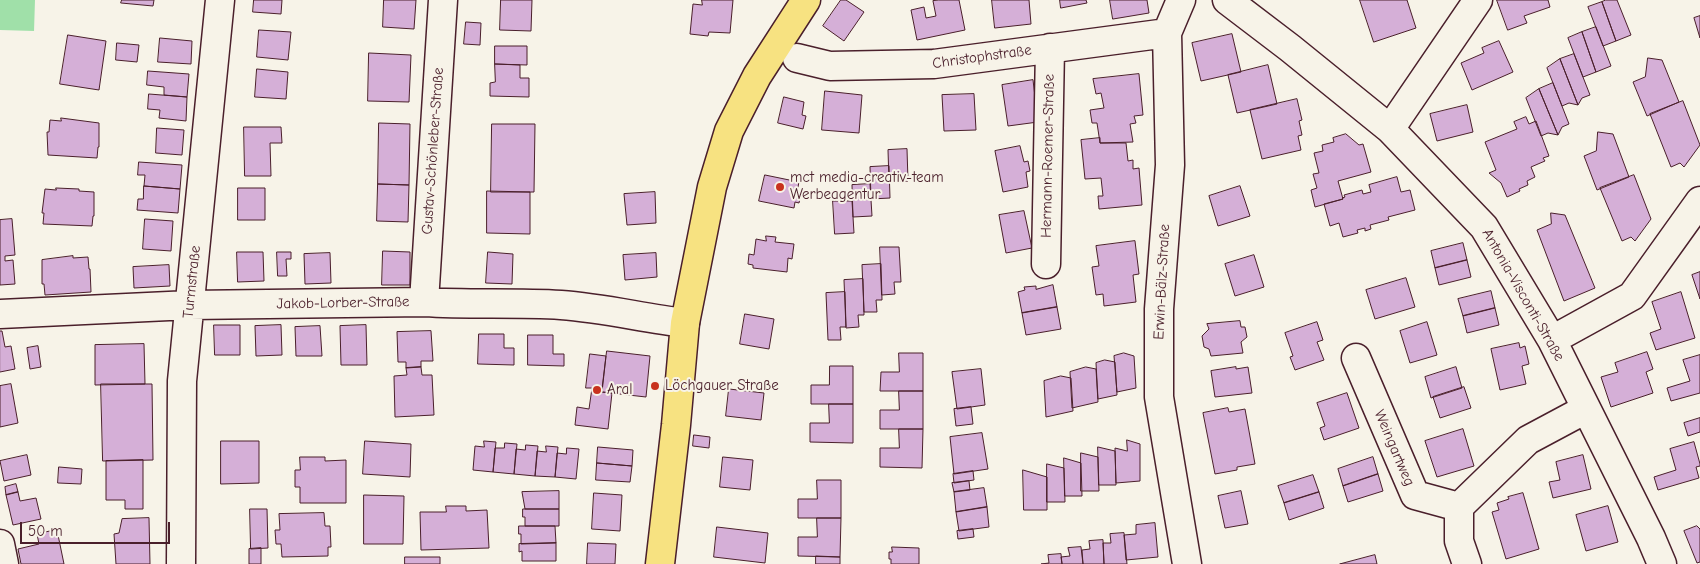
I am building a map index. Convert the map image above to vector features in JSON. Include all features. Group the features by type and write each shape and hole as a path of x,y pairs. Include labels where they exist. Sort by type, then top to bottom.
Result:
{"main road":[{"path":"660,564 676,425 685,323 712,186 729,131 758,76 806,0"}],"street":[{"name":"Turmstraße","path":"181,564 182,381 220,0"},
{"name":"Gustav-Schönleber-Straße","path":"424,302 443,0"},
{"name":"Erwin-Bälz-Straße","path":"1181,0 1167,33 1170,165 1159,309 1159,397 1187,564"},
{"name":"Antonia-Visconti-Straße","path":"1227,0 1390,129 1484,227 1552,340 1651,538 1662,564"},
{"path":"1390,129 1478,0"},
{"name":"Christophstraße","path":"798,58 830,66 934,64 1167,33"},
{"name":"Hermann-Roemer-Straße","path":"1046,264 1050,48"},
{"path":"1552,340 1632,296 1700,201"},
{"name":"Jakob-Lorber-Straße","path":"0,314 190,305 424,302 596,308 685,323"},
{"name":"Weingartweg","path":"1356,358 1415,495 1459,507"},
{"path":"1468,564 1459,541 1459,507 1528,440 1586,409"},
{"path":"0,544 4,564"}],"green space":[{"path":"0,0 35,0 34,31 0,30"}],"building":[{"path":"122,0 154,0 153,6 121,3"},
{"path":"254,0 282,0 281,14 253,12"},
{"path":"384,0 416,0 414,29 383,27"},
{"path":"501,0 532,0 531,31 500,30"},
{"path":"702,0 733,0 730,33 709,32 708,36 690,34 693,4 702,5"},
{"path":"841,0 846,0 864,12 844,41 823,26"},
{"path":"959,0 965,30 917,40 911,10 924,7 926,18 936,16 933,1"},
{"path":"992,0 1029,0 1031,24 995,28"},
{"path":"1060,0 1086,0 1087,3 1061,8"},
{"path":"1110,0 1147,0 1149,13 1113,19"},
{"path":"1360,0 1407,0 1416,28 1374,42"},
{"path":"1497,0 1548,0 1550,7 1524,16 1527,23 1508,30"},
{"path":"1617,0 1631,35 1616,41 1602,2"},
{"path":"1602,2 1616,41 1603,46 1588,7"},
{"path":"1700,16 1700,38 1694,18"},
{"path":"466,22 481,23 480,45 464,44"},
{"path":"1596,27 1611,66 1596,72 1582,32"},
{"path":"259,30 291,32 288,60 257,57"},
{"path":"1582,32 1596,72 1583,77 1568,38"},
{"path":"1232,34 1241,72 1201,81 1192,43"},
{"path":"68,35 106,41 99,90 60,84"},
{"path":"160,38 192,41 191,64 158,62"},
{"path":"1499,41 1513,72 1472,90 1461,63 1484,53 1482,48"},
{"path":"117,43 139,45 137,62 116,60"},
{"path":"495,46 527,46 527,65 495,64"},
{"path":"369,53 411,55 409,102 368,101"},
{"path":"1574,54 1590,95 1582,98 1578,105 1560,59"},
{"path":"1648,58 1662,60 1679,102 1647,116 1633,82 1645,77"},
{"path":"1560,59 1578,105 1569,103 1562,106 1547,68"},
{"path":"495,64 520,65 520,78 529,78 529,97 490,96 490,83 495,82"},
{"path":"1268,65 1277,104 1237,113 1228,75"},
{"path":"257,69 288,72 286,99 255,97"},
{"path":"148,71 189,74 187,97 164,95 164,87 147,85"},
{"path":"1139,74 1143,115 1134,116 1136,123 1130,124 1133,142 1100,143 1097,123 1092,123 1090,110 1104,108 1101,93 1096,94 1093,79"},
{"path":"1033,80 1038,122 1008,126 1002,85"},
{"path":"1553,83 1569,124 1562,127 1558,135 1539,89"},
{"path":"1539,89 1558,135 1548,133 1541,136 1526,98"},
{"path":"825,91 862,95 859,133 822,130"},
{"path":"149,94 187,97 186,121 159,118 160,110 148,109"},
{"path":"974,94 976,130 944,131 942,95"},
{"path":"784,97 804,102 802,115 806,116 803,129 778,123"},
{"path":"1297,99 1302,120 1299,121 1302,135 1298,136 1301,150 1262,159 1250,110"},
{"path":"1683,101 1700,145 1684,167 1680,163 1671,167 1650,114"},
{"path":"1467,105 1473,132 1437,141 1430,114"},
{"path":"1526,117 1529,124 1536,121 1549,156 1543,158 1545,161 1531,167 1535,177 1527,181 1528,185 1507,197 1501,183 1489,173 1496,170 1485,142 1517,129 1514,122"},
{"path":"61,118 99,123 97,158 48,155 47,132 49,132 50,120 61,121"},
{"path":"379,123 410,124 409,185 378,184"},
{"path":"492,124 535,124 534,192 491,192"},
{"path":"244,127 281,127 282,143 270,143 271,176 245,176"},
{"path":"157,128 184,130 182,155 156,153"},
{"path":"1598,132 1613,134 1629,177 1597,190 1584,156 1596,151"},
{"path":"1346,134 1359,145 1363,144 1371,172 1338,181 1343,199 1315,207 1311,190 1317,188 1313,174 1319,173 1314,153 1323,151 1322,145 1334,142 1333,138"},
{"path":"1100,138 1100,143 1126,143 1128,161 1133,160 1133,169 1139,168 1142,205 1099,209 1098,196 1103,196 1101,178 1085,179 1081,140"},
{"path":"1020,146 1024,162 1028,161 1030,171 1026,172 1028,187 1003,192 995,151"},
{"path":"907,149 908,181 889,182 888,150"},
{"path":"139,162 182,165 180,189 144,186 145,175 138,175"},
{"path":"889,166 890,198 871,199 870,167"},
{"name":"mct media-creativ-team Werbeagentur","path":"765,175 799,182 797,192 801,193 799,203 795,202 794,208 759,201"},
{"path":"1634,175 1651,219 1635,241 1631,237 1622,241 1600,188"},
{"path":"1397,177 1401,192 1410,190 1415,210 1388,217 1389,220 1370,225 1371,229 1365,231 1365,228 1357,230 1358,233 1343,237 1339,223 1330,226 1324,204 1343,199 1344,195 1362,190 1363,194 1371,192 1369,185"},
{"path":"378,184 409,185 408,222 377,221"},
{"path":"870,184 872,216 853,217 852,185"},
{"path":"144,186 180,189 178,213 137,210 138,199 143,199"},
{"path":"1240,186 1250,216 1218,226 1209,196"},
{"path":"56,188 94,192 92,226 43,224 44,213 42,213 45,189 56,190"},
{"path":"238,188 265,188 265,220 238,220"},
{"path":"487,191 530,192 530,234 487,233"},
{"path":"655,192 656,223 627,225 624,194"},
{"path":"833,201 852,201 854,233 835,234"},
{"path":"1024,211 1032,248 1006,253 999,215"},
{"path":"1551,213 1565,215 1595,288 1564,301 1537,230 1551,224"},
{"path":"12,219 15,255 5,256 5,261 13,260 15,284 0,285 0,220"},
{"path":"145,219 173,221 171,251 143,249"},
{"path":"766,236 776,237 775,242 794,244 792,259 788,258 787,272 753,268 753,265 748,264 749,254 754,255 756,239 766,241"},
{"path":"1135,241 1139,274 1133,275 1136,302 1104,306 1103,294 1096,295 1092,267 1099,266 1096,246"},
{"path":"1463,243 1467,260 1435,268 1431,251"},
{"path":"880,247 899,247 901,282 894,282 895,294 882,295"},
{"path":"383,251 410,252 410,285 382,285"},
{"path":"237,252 263,252 264,281 238,282"},
{"path":"277,252 291,252 291,259 286,259 287,276 278,276"},
{"path":"488,252 513,254 512,284 486,283"},
{"path":"330,253 331,283 305,284 304,254"},
{"path":"656,253 657,277 625,280 623,255"},
{"path":"1254,255 1264,287 1235,296 1225,264"},
{"path":"73,256 73,258 88,257 91,292 45,295 44,284 42,284 42,260"},
{"path":"1467,260 1471,277 1439,285 1435,268"},
{"path":"881,264 882,300 876,300 877,312 864,312 862,265"},
{"path":"169,265 170,286 134,288 133,267"},
{"path":"1700,272 1700,299 1692,275"},
{"path":"1406,278 1415,307 1375,319 1366,290"},
{"path":"863,279 864,315 858,315 859,327 846,328 844,280"},
{"path":"1053,285 1057,307 1022,313 1018,292 1025,290 1024,287 1036,286 1036,289"},
{"path":"1491,291 1495,308 1463,316 1458,299"},
{"path":"845,292 846,327 840,327 841,340 828,340 826,293"},
{"path":"1681,292 1695,338 1656,350 1650,333 1661,329 1652,302"},
{"path":"1057,307 1061,329 1026,335 1022,313"},
{"path":"1495,308 1499,325 1467,333 1463,316"},
{"path":"745,314 774,319 769,349 740,344"},
{"path":"1240,321 1241,327 1245,327 1247,337 1241,342 1243,353 1211,356 1209,349 1204,347 1202,336 1209,329 1207,324"},
{"path":"1317,322 1323,340 1317,342 1324,360 1295,370 1290,357 1293,356 1285,333"},
{"path":"1427,322 1437,355 1410,363 1400,331"},
{"path":"214,325 240,325 240,355 215,355"},
{"path":"281,325 282,355 256,356 255,326"},
{"path":"366,325 367,365 341,365 340,326"},
{"path":"320,326 322,356 296,356 295,327"},
{"path":"0,331 2,331 5,347 11,346 15,369 0,372"},
{"path":"431,331 433,361 421,361 421,367 406,368 406,362 398,362 397,332"},
{"path":"479,334 504,334 504,348 514,348 514,365 478,364"},
{"path":"528,335 553,335 553,354 564,354 564,366 528,365"},
{"path":"1519,343 1520,348 1525,346 1529,364 1522,366 1526,384 1500,390 1491,349"},
{"path":"144,344 145,384 95,385 95,345"},
{"path":"38,346 41,367 30,369 27,348"},
{"path":"607,351 650,356 646,397 602,392"},
{"path":"1647,352 1653,369 1646,372 1653,393 1611,407 1601,377 1618,372 1615,363"},
{"path":"899,353 923,353 923,391 880,391 881,372 899,372"},
{"path":"1124,353 1134,356 1136,388 1117,392 1114,356"},
{"name":"Aral","path":"590,354 606,356 602,392 612,393 608,429 575,425 577,407 589,409 592,388 586,388"},
{"path":"1700,355 1700,393 1671,401 1667,388 1690,381 1683,360"},
{"path":"1105,360 1115,362 1117,395 1098,399 1096,363"},
{"path":"830,366 853,366 853,404 811,404 811,385 829,385"},
{"path":"421,367 422,375 432,375 434,415 395,417 394,376 407,375 406,368"},
{"path":"1086,367 1096,369 1098,402 1072,408 1070,372"},
{"path":"1236,367 1236,369 1248,367 1252,393 1215,397 1211,371"},
{"path":"1456,367 1462,388 1431,398 1425,377"},
{"path":"981,369 985,405 957,409 952,372"},
{"path":"1061,376 1071,378 1073,411 1046,417 1044,381"},
{"path":"11,384 18,423 0,427 0,386"},
{"path":"101,384 152,384 153,460 103,461"},
{"path":"1464,387 1471,408 1440,418 1433,397"},
{"path":"729,389 764,393 761,420 726,416"},
{"path":"899,391 923,391 923,429 880,429 880,410 899,410"},
{"path":"1347,393 1359,428 1324,440 1320,428 1325,426 1317,403"},
{"path":"829,404 853,404 853,443 810,442 810,423 829,423"},
{"path":"971,407 973,424 956,426 954,409"},
{"path":"1228,408 1229,412 1245,409 1255,464 1215,474 1203,413"},
{"path":"1700,418 1700,432 1688,436 1684,423"},
{"path":"899,429 923,429 922,468 880,467 880,448 899,448"},
{"path":"1463,429 1474,466 1437,477 1425,441"},
{"path":"982,433 988,469 954,474 950,437"},
{"path":"694,435 710,437 709,448 693,446"},
{"path":"1127,440 1140,444 1140,481 1116,483 1115,448 1127,451"},
{"path":"221,441 259,441 259,483 221,484"},
{"path":"365,441 411,444 410,477 363,474"},
{"path":"484,441 496,442 493,472 473,470 475,446 484,447"},
{"path":"1694,442 1700,464 1700,466 1696,467 1699,478 1658,490 1654,477 1676,470 1670,449"},
{"path":"505,443 517,444 514,474 493,472 495,448 504,448"},
{"path":"526,445 538,446 535,476 514,474 516,449 525,450"},
{"path":"546,446 558,447 555,477 535,476 537,451 546,452"},
{"path":"598,447 633,450 632,466 597,463"},
{"path":"1098,447 1115,451 1116,485 1099,485"},
{"path":"567,448 579,449 576,479 555,477 557,453 566,454"},
{"path":"1081,453 1098,457 1099,491 1081,491"},
{"path":"27,455 31,475 4,481 0,461"},
{"path":"1583,455 1591,489 1553,498 1549,482 1560,480 1556,462"},
{"path":"300,457 325,457 325,461 346,460 346,503 300,503 300,487 295,487 295,470 300,470"},
{"path":"723,457 753,460 750,490 720,487"},
{"path":"1373,457 1378,474 1343,486 1338,469"},
{"path":"1064,458 1081,463 1082,496 1065,496"},
{"path":"143,460 143,509 125,509 125,500 106,500 106,461"},
{"path":"597,463 632,466 630,482 596,480"},
{"path":"1047,464 1064,468 1065,502 1047,502"},
{"path":"59,467 82,469 81,484 58,483"},
{"path":"1023,470 1047,477 1047,510 1024,510"},
{"path":"973,471 974,480 954,483 953,474"},
{"path":"1378,474 1383,491 1348,502 1343,486"},
{"path":"1313,475 1319,492 1284,503 1278,486"},
{"path":"817,480 841,480 841,518 798,518 798,499 817,499"},
{"path":"969,481 970,490 954,492 952,483"},
{"path":"16,484 18,492 6,495 5,487"},
{"path":"984,488 987,507 956,512 954,492"},
{"path":"559,491 559,509 525,509 522,492"},
{"path":"1241,491 1248,524 1225,528 1218,496"},
{"path":"18,492 20,501 36,498 41,519 13,525 6,495"},
{"path":"1319,492 1324,508 1289,520 1284,503"},
{"path":"594,493 622,495 620,531 592,529"},
{"path":"1523,493 1539,549 1506,559 1492,512 1499,510 1497,503 1509,499 1508,497"},
{"path":"364,495 404,496 403,544 364,544"},
{"path":"446,506 466,506 466,511 487,510 489,548 421,550 420,512 446,512"},
{"path":"1608,506 1618,542 1586,551 1576,515"},
{"path":"987,507 989,527 959,531 956,512"},
{"path":"250,509 267,509 268,548 251,549"},
{"path":"523,509 559,509 559,526 525,526"},
{"path":"324,513 325,526 330,526 331,547 328,547 328,556 282,557 281,544 276,544 275,530 280,530 279,514"},
{"path":"149,518 150,564 116,564 114,534 119,533 122,519"},
{"path":"817,518 841,518 840,557 798,556 798,537 817,537"},
{"path":"1155,523 1158,557 1126,560 1124,535 1136,534 1136,525"},
{"path":"519,526 555,526 556,543 521,544"},
{"path":"1697,526 1700,529 1700,562 1697,563 1684,531"},
{"path":"717,527 768,533 765,563 714,557"},
{"path":"973,529 974,537 958,539 957,531"},
{"path":"57,530 64,564 21,564 18,549 39,544 37,534"},
{"path":"1124,533 1127,564 1104,564 1103,543 1111,543 1110,534"},
{"path":"1103,540 1104,564 1083,564 1082,550 1090,549 1089,541"},
{"path":"556,543 556,561 522,561 522,551 519,552 519,544"},
{"path":"588,543 616,544 615,564 587,564"},
{"path":"892,547 919,548 919,564 891,564 889,552 892,552"},
{"path":"1081,547 1083,564 1062,564 1061,557 1070,556 1068,548"},
{"path":"261,548 261,564 249,564 249,549"},
{"path":"1061,554 1062,564 1041,564 1049,563 1048,555"},
{"path":"1375,555 1377,564 1340,564"},
{"path":"816,556 840,557 840,564 816,564"},
{"path":"405,557 440,557 440,564 405,564"}],"place":[{"name":"mct media-creativ-team Werbeagentur","path":"780,187"},
{"name":"Löchgauer Straße","path":"655,386"},
{"name":"Aral","path":"597,390"}]}
